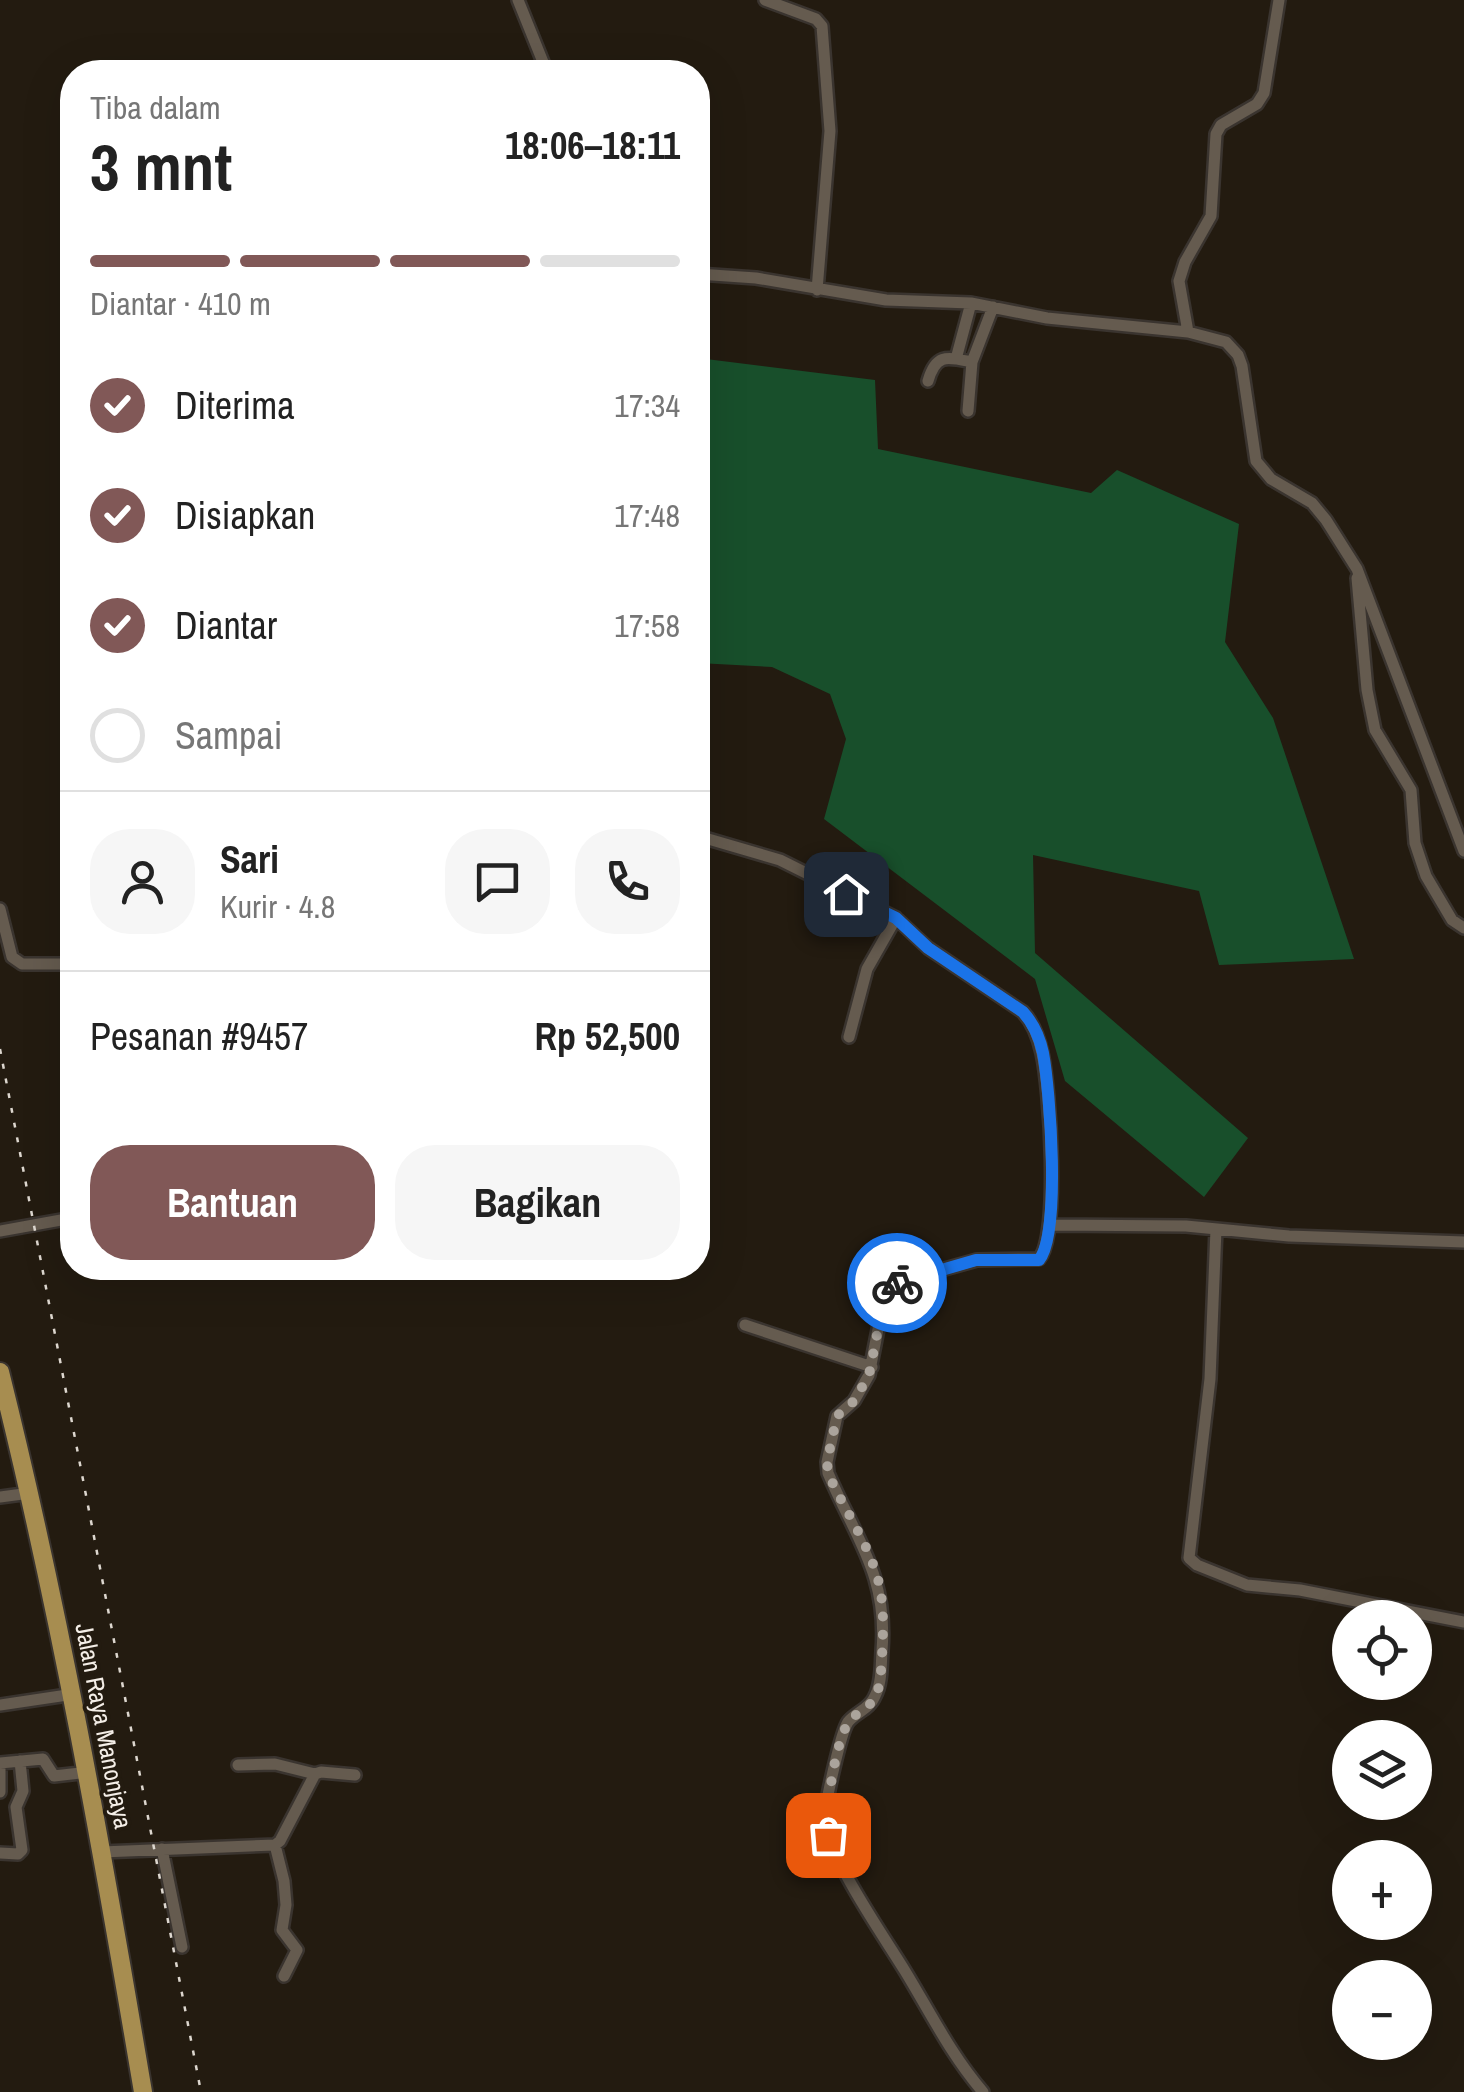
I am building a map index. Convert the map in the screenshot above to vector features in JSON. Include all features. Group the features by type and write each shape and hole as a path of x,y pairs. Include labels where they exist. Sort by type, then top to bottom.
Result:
{"main road":[{"name":"Jalan Raya Manonjaya","path":"0,1372 74,1694 143,2092"}],"street":[{"path":"518,0 542,60"},
{"path":"765,0 816,19 822,26 830,131 816,290"},
{"path":"1188,332 1179,280 1211,216 1216,134 1226,122 1257,104 1264,93 1279,0"},
{"path":"710,275 756,278 886,300 971,303 1047,318 1188,332 1226,342 1238,355 1256,462 1271,479 1312,504 1357,569 1464,851"},
{"path":"956,359 971,303"},
{"path":"968,411 972,362 993,307"},
{"path":"928,381 934,363 943,359 972,362"},
{"path":"1357,569 1367,690 1375,730 1412,790 1415,844 1426,876 1452,920 1464,928"},
{"path":"710,840 780,860 896,918 928,948 1023,1012 1031,1020 1042,1053 1052,1195 1047,1248 1039,1260 976,1260 898,1282 883,1304 872,1368 854,1401 838,1414 827,1462 828,1473 880,1589 883,1638 874,1700 847,1723 824,1820 862,1900 950,2048 983,2092"},
{"path":"0,909 12,957 22,964 60,964"},
{"path":"850,1037 867,970 896,918"},
{"path":"0,1231 60,1220"},
{"path":"1051,1225 1216,1228 1289,1236 1464,1242"},
{"path":"1216,1228 1210,1379 1190,1558 1197,1565 1248,1586 1300,1590 1464,1622"},
{"path":"746,1325 872,1368"},
{"path":"0,1497 30,1494"},
{"path":"0,1705 74,1694"},
{"path":"0,1792 0,1766 20,1761 45,1759 54,1776 89,1772"},
{"path":"0,1853 18,1854 22,1850 16,1807 23,1791 20,1761"},
{"path":"238,1766 275,1764 315,1774 355,1775"},
{"path":"102,1852 274,1845 280,1841 315,1774"},
{"path":"274,1845 284,1882 282,1930 297,1950 284,1976"},
{"path":"162,1849 182,1947"}],"green space":[{"path":"710,359 875,380 878,449 1091,493 1117,470 1239,524 1225,642 1273,718 1354,959 1219,965 1199,891 1033,855 1035,953 1248,1138 1204,1197 1065,1081 1035,979 824,819 846,739 830,694 772,667 710,664"}],"railway":[{"path":"0,1049 201,2092"}],"way so far":[{"path":"828,1835 824,1820 826,1802 847,1723 868,1707 877,1694 883,1638 880,1589 862,1542 840,1502 827,1462 837,1416 854,1401 869,1375 883,1304 897,1283"}],"route":[{"path":"846,894 896,918 928,948 1023,1012 1031,1020 1042,1053 1052,1195 1048,1244 1042,1256 1039,1260 976,1260 897,1283"}]}
